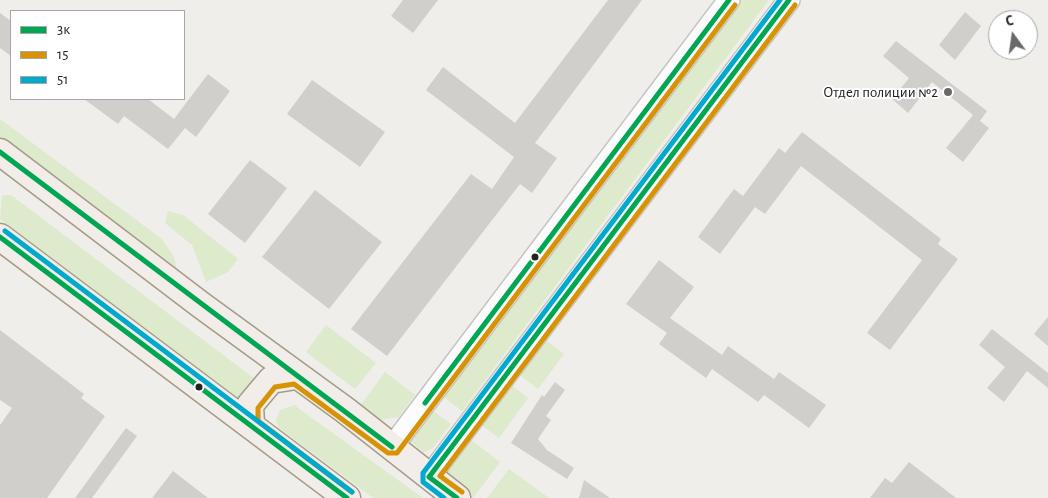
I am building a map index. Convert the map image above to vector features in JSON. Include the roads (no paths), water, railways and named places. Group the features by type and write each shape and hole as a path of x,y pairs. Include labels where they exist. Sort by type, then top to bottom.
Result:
{"main road":[{"path":"2,157 392,447 457,498"},
{"path":"0,237 348,498"},
{"path":"251,425 250,406 270,380 296,376"}],"street":[{"path":"392,447 728,0"},
{"path":"430,477 789,0"}],"place":[{"name":"Отдел полиции №2","path":"948,92"}]}
